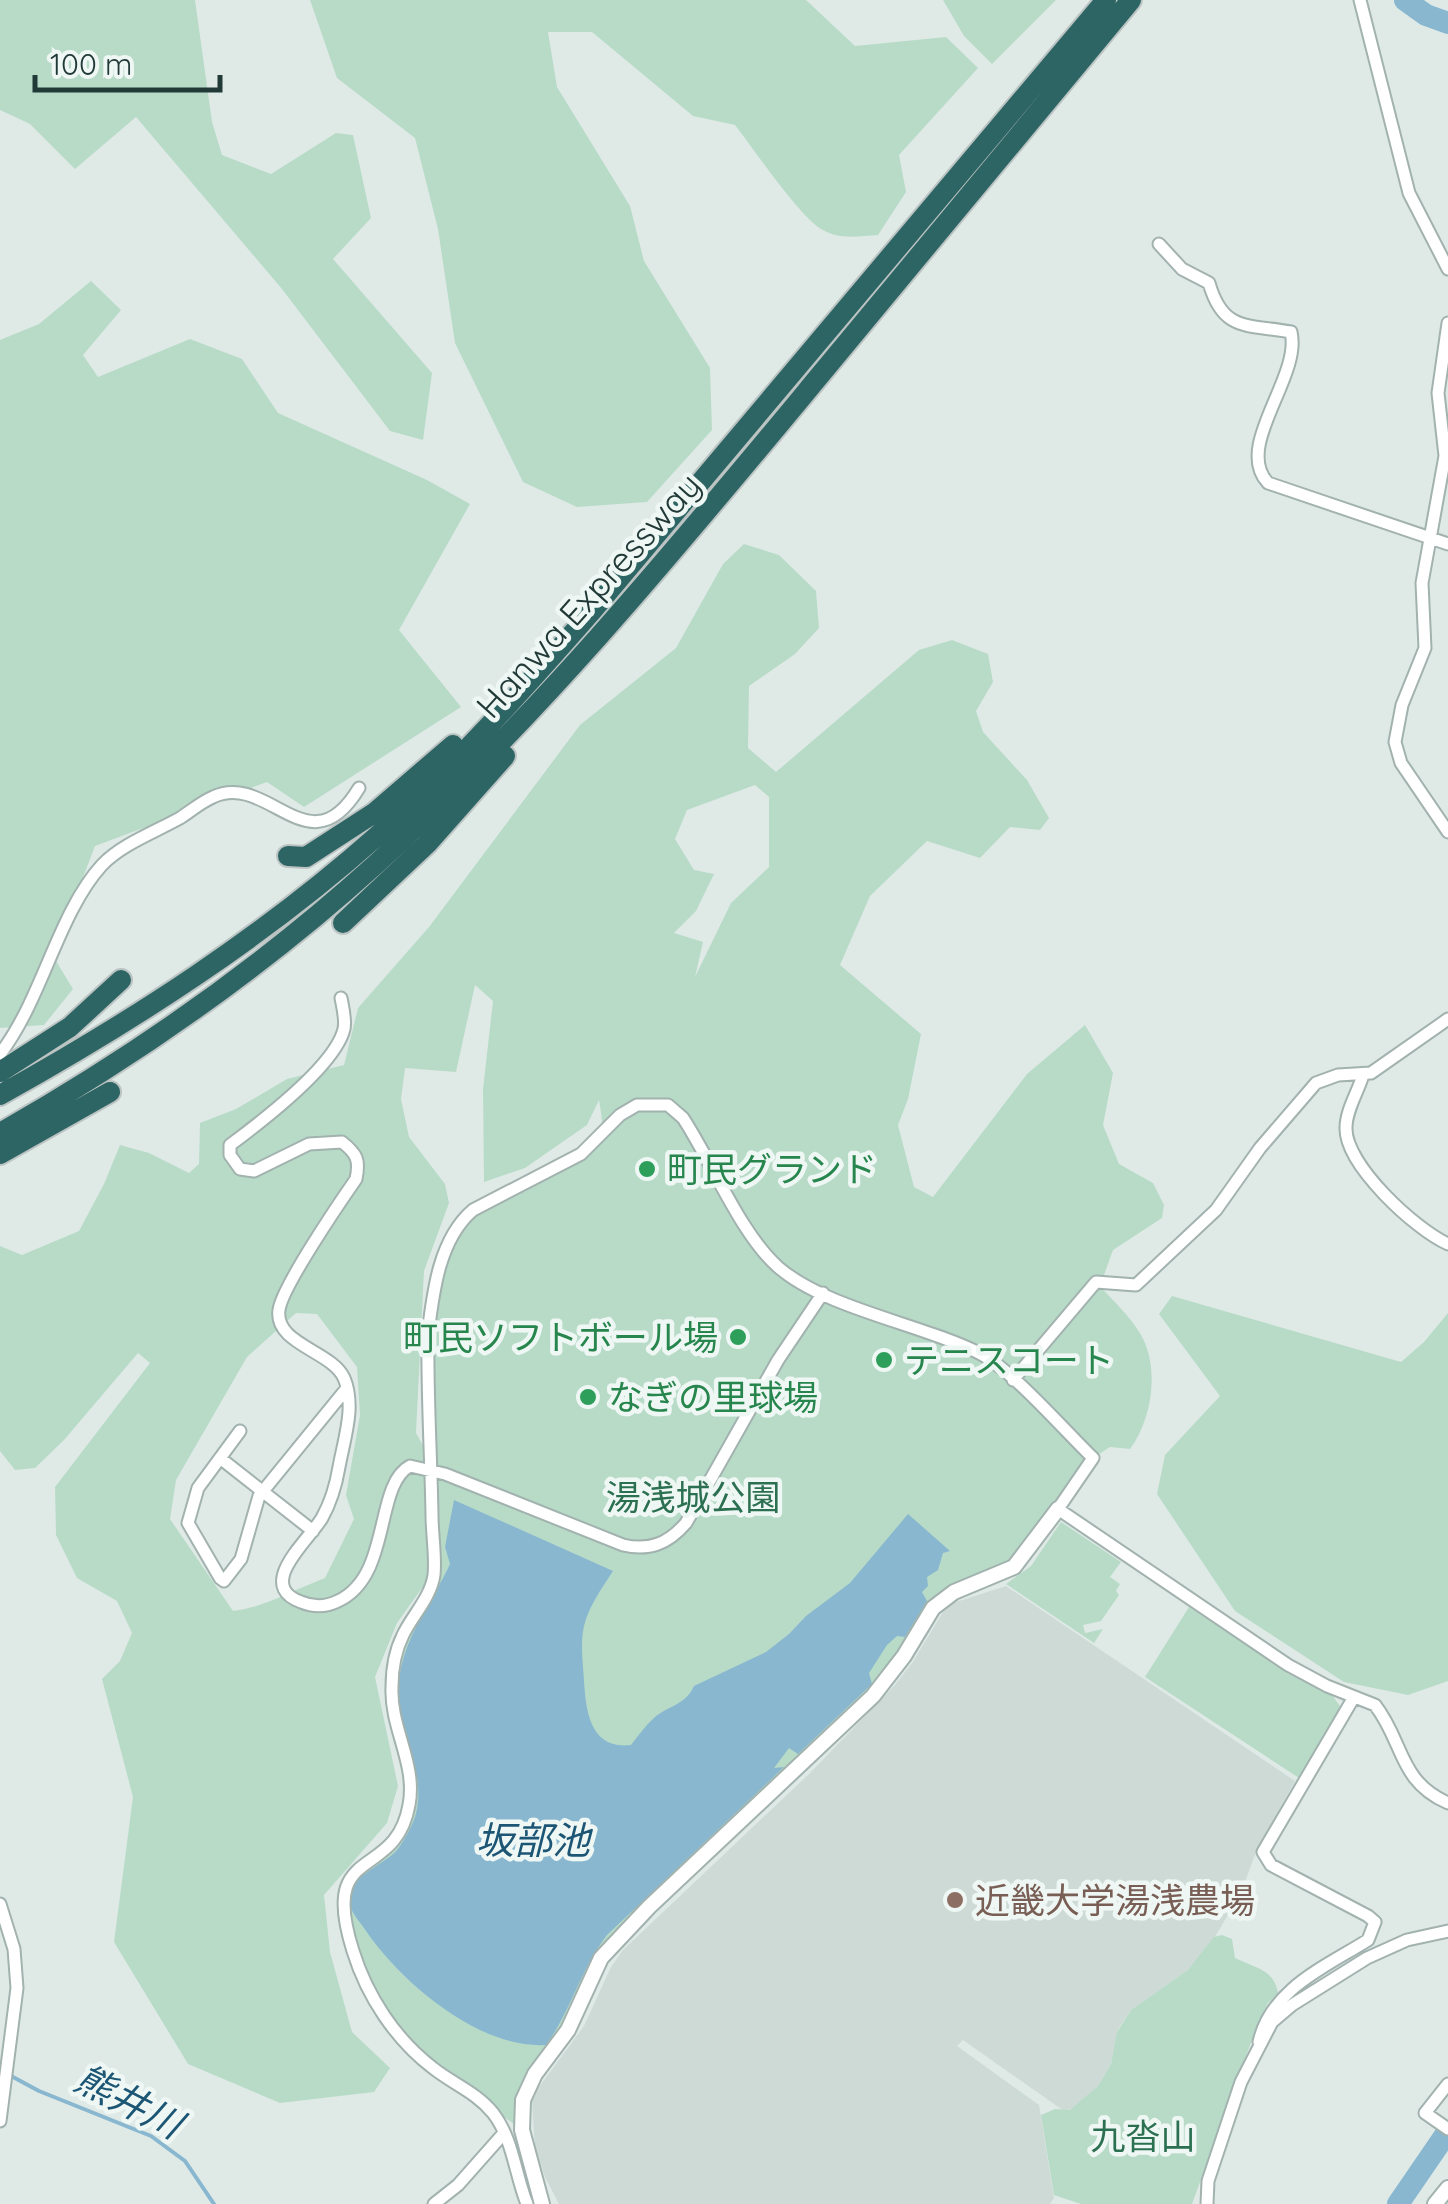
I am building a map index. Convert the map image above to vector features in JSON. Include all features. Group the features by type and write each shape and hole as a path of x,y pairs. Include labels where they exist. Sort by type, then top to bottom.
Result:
{"highway":[{"path":"1087,39 1105,0"},
{"path":"1087,39 1133,0"},
{"name":"Hanwa Expressway","path":"0,1095 75,1054 226,955 352,858 474,742 648,548 903,242 1087,39"},
{"name":"Hanwa Expressway","path":"0,1132 62,1098 157,1037 337,898 471,774 664,563 921,256 1087,39"},
{"path":"288,856 306,857 374,813 470,730 594,610"},
{"path":"344,923 470,798 592,644"},
{"path":"0,1072 70,1027 122,980"},
{"path":"0,1154 110,1092"}],"street":[{"path":"1360,0 1410,193 1448,269"},
{"path":"1159,244 1182,269 1209,283 1222,316 1291,332 1292,358 1259,448 1258,470 1263,478 1268,483 1448,544"},
{"path":"1448,324 1438,393 1446,456 1422,582 1422,660 1402,706 1395,742 1401,762 1448,832"},
{"path":"0,1054 17,1033 78,900 102,864 214,796 238,791 309,825 328,820 350,803 360,788"},
{"path":"342,998 344,1027 336,1046 268,1119 230,1145 230,1155 240,1169 254,1171 309,1144 342,1142 355,1152 360,1163 356,1179 279,1311 282,1326 292,1337 332,1363 343,1375 349,1412 330,1500 314,1531 286,1565 282,1580 293,1599 312,1606 327,1606 348,1596 367,1572 400,1474 410,1466 431,1470 623,1545 641,1548 662,1543 686,1523 778,1360 823,1293"},
{"path":"1013,1380 1096,1282 1136,1285 1200,1228 1260,1148 1316,1083 1380,1068 1448,1019"},
{"path":"1363,1075 1345,1132 1356,1160 1420,1226 1448,1244"},
{"path":"528,2204 504,2133 485,2103 431,2067 388,2022 365,1984 342,1902 347,1882 392,1844 409,1809 411,1782 392,1716 392,1674 403,1634 434,1578 428,1334 437,1279 456,1230 473,1210 581,1154 620,1115 637,1105 668,1105 684,1118 770,1259 798,1281 823,1293 979,1353 1094,1458 1014,1567 954,1592 933,1608 904,1656 873,1696 649,1907 601,1958 568,2030 535,2074 523,2100 522,2130 542,2204"},
{"path":"240,1431 198,1488 188,1526 222,1580 241,1560 262,1492 347,1388"},
{"path":"220,1458 314,1531"},
{"path":"1058,1509 1288,1665 1375,1705 1412,1777 1430,1794 1448,1803"},
{"path":"1207,2204 1213,2162 1265,2021 1276,2002 1368,1940 1375,1926 1368,1916 1271,1865 1263,1852 1354,1697"},
{"path":"0,1904 14,1949 17,1988 0,2121"},
{"path":"1259,2042 1280,2014 1352,1967 1408,1940 1448,1931"},
{"path":"1448,2084 1426,2112 1448,2129"},
{"path":"434,2204 458,2185 504,2133"},
{"path":"1435,2204 1448,2188"}],"shaded area":[{"name":"近畿大学湯浅農場","path":"1006,1586 1295,1781 1257,1849 1241,1893 1207,1950 1188,1970 1131,2010 1118,2029 1111,2064 1098,2086 1074,2108 1064,2111 963,2040 957,2046 1039,2105 1054,2198 1050,2204 559,2204 535,2147 532,2101 584,2026 623,1950 809,1774 894,1686 943,1612 953,1603"}],"green space":[{"path":"0,0 195,0 212,122 222,155 271,174 336,133 353,135 371,218 333,259 432,373 423,440 390,431 282,289 136,117 75,169 30,124 0,110"},
{"path":"310,0 806,0 855,46 946,37 978,68 899,155 906,192 878,235 843,236 823,230 802,212 735,125 693,116 592,32 548,32 557,87 630,206 644,261 710,368 712,430 647,502 577,507 523,482 455,343 438,229 415,138 337,78"},
{"path":"943,0 1056,0 992,64 964,36"},
{"path":"91,281 121,310 83,355 98,377 190,339 242,359 278,413 427,480 470,504 399,630 461,707 304,807 267,782 95,846 53,956 73,989 44,1025 0,1028 0,340 39,324"},
{"name":"湯浅城公園","path":"744,544 779,555 816,591 819,628 795,654 749,686 748,748 776,772 919,650 952,640 988,654 993,682 976,711 983,732 1027,780 1049,818 1040,830 1010,827 980,858 927,841 870,896 840,965 921,1034 908,1099 898,1125 914,1187 933,1197 1027,1074 1085,1025 1113,1073 1103,1125 1119,1164 1153,1183 1164,1205 1162,1218 1113,1250 1100,1286 1132,1322 1147,1348 1152,1378 1144,1424 1130,1449 1110,1447 1093,1458 1022,1559 954,1592 904,1656 611,1945 576,2012 535,2074 522,2130 413,2051 365,1983 343,1891 375,1858 409,1809 393,1674 432,1574 397,1623 375,1677 398,1786 387,1823 324,1895 330,1952 352,2032 390,2068 374,2092 280,2103 188,2064 114,1942 133,1797 102,1679 120,1661 132,1633 117,1601 77,1578 56,1535 55,1487 150,1363 138,1353 35,1468 15,1470 0,1451 0,1246 22,1255 79,1231 120,1145 149,1153 189,1173 199,1164 200,1123 236,1109 287,1079 344,1065 358,1008 429,927 580,725 676,648 723,564","holes":["755,785 769,797 769,867 731,903 695,977 703,942 674,933 696,911 714,874 694,870 675,839 687,810","475,985 493,1001 483,1089 484,1182 525,1168 587,1125 599,1100 602,1123 592,1142 577,1154 461,1222 433,1295 430,1458 416,1433 424,1271 449,1203 445,1184 409,1137 401,1099 405,1068 456,1072","296,1313 317,1314 357,1367 360,1415 346,1495 354,1519 325,1578 268,1602 233,1611 170,1519 176,1480 247,1357"]},
{"path":"1172,1296 1401,1362 1448,1313 1448,1681 1408,1695 1344,1682 1235,1611 1157,1494 1165,1455 1220,1396 1159,1314"},
{"path":"1061,1522 1121,1562 1110,1577 1120,1584 1116,1591 1119,1595 1101,1621 1083,1625 1085,1633 1103,1629 1094,1643 1006,1584 1031,1566"},
{"path":"1189,1607 1289,1674 1332,1695 1342,1709 1299,1778 1145,1677"},
{"name":"九沓山","path":"1214,1937 1232,1939 1235,1958 1268,1974 1278,1993 1268,2003 1257,2026 1192,2204 1081,2204 1054,2195 1041,2115 1055,2109 1070,2110 1098,2086 1111,2064 1117,2032 1131,2010 1188,1970"}],"water":[{"name":"坂部池","path":"454,1500 613,1571 586,1619 582,1653 589,1716 599,1735 617,1745 631,1745 654,1718 681,1701 694,1686 766,1652 789,1634 850,1583 908,1514 950,1551 943,1553 938,1570 927,1577 928,1586 922,1592 927,1601 905,1637 897,1636 887,1645 869,1673 872,1684 798,1754 789,1748 774,1768 784,1767 607,1935 546,2045 495,2036 444,2009 381,1951 350,1905 352,1887 397,1850 415,1817 418,1783 402,1716 399,1682 412,1635 450,1564 445,1547"}],"waterway":[{"path":"1405,0 1426,15 1448,23"},
{"name":"熊井川","path":"0,2070 39,2091 151,2136 185,2161 214,2204"},
{"path":"1398,2204 1448,2131"}],"place":[{"name":"町民グランド","path":"647,1169"},
{"name":"町民ソフトボール場","path":"738,1337"},
{"name":"テニスコート","path":"884,1360"},
{"name":"なぎの里球場","path":"588,1397"},
{"name":"近畿大学湯浅農場","path":"955,1900"}]}
